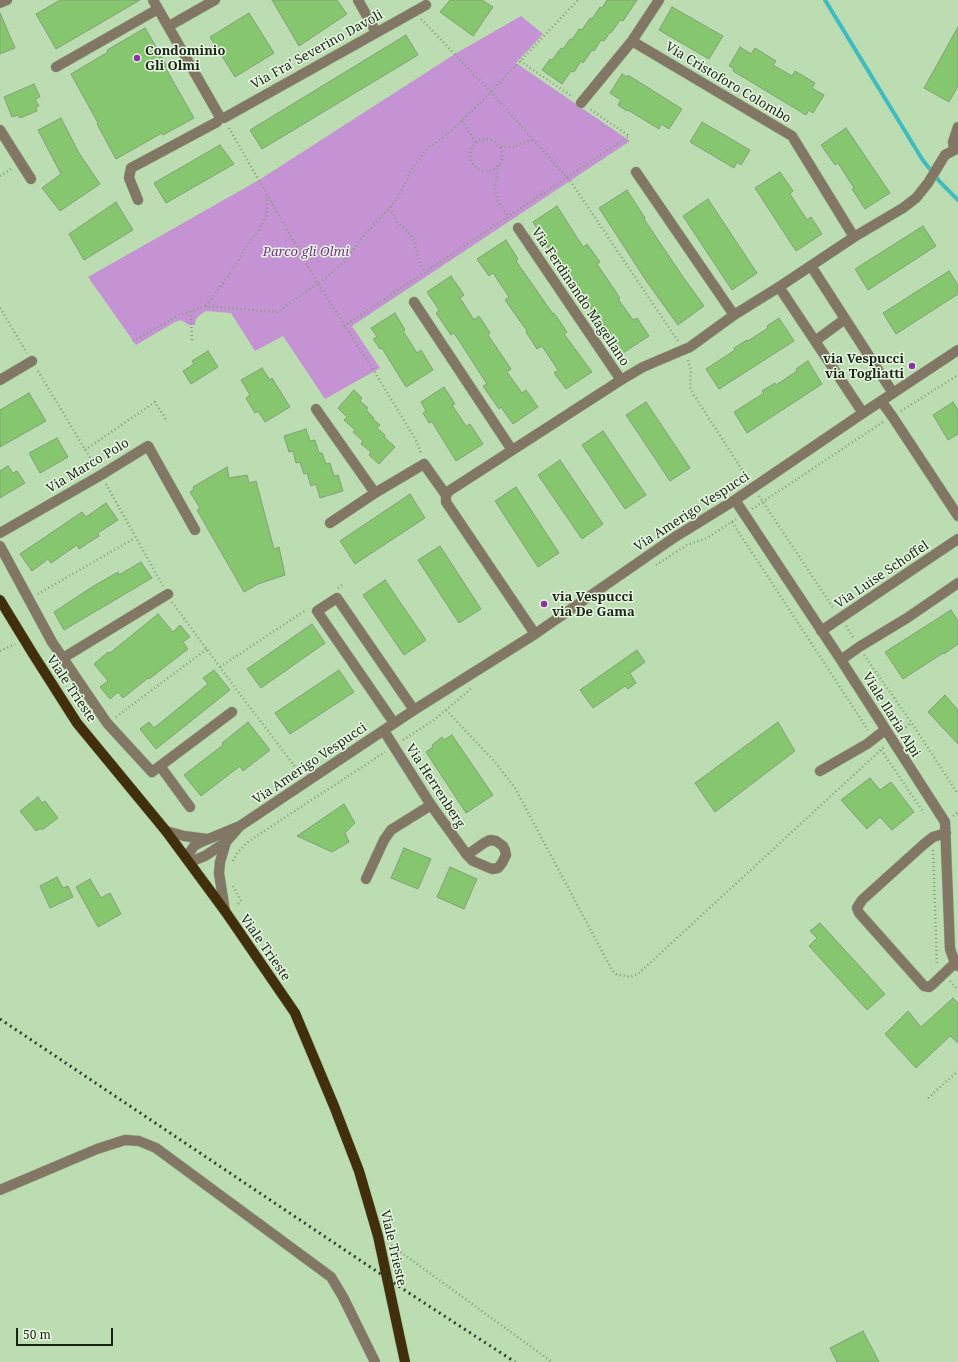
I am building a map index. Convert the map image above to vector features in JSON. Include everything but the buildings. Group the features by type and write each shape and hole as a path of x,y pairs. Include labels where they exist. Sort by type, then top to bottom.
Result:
{"main road":[{"name":"Viale Trieste","path":"0,600 77,723 166,831 226,913 294,1013 334,1106 359,1171 378,1236 405,1362"}],"street":[{"path":"0,3 7,0"},
{"path":"168,26 215,0"},
{"path":"358,0 376,32"},
{"path":"581,103 632,41 659,0"},
{"path":"56,67 156,4 222,117"},
{"name":"Via Fra' Severino Davoli","path":"138,200 129,178 131,168 217,122 222,117 426,5"},
{"name":"Via Cristoforo Colombo","path":"632,41 792,136 854,237"},
{"path":"535,634 446,502 446,496 449,491 620,380 643,367 690,347 734,315 812,266 854,237 912,202 928,183 945,155 956,149 953,142 958,127"},
{"path":"0,130 31,179"},
{"path":"636,172 734,315"},
{"name":"Via Ferdinando Magellano","path":"518,228 620,380"},
{"path":"812,266 894,393"},
{"path":"779,287 863,413"},
{"path":"414,302 512,450"},
{"path":"816,341 845,319"},
{"name":"Via Amerigo Vespucci","path":"240,826 226,842 205,856 195,860 186,858 194,846 240,826 414,710 535,634 675,537 754,488 958,350"},
{"path":"0,380 32,361"},
{"path":"881,401 958,516"},
{"path":"316,409 375,493"},
{"name":"Via Marco Polo","path":"0,533 148,446 195,530"},
{"path":"330,523 375,493 424,464 446,496"},
{"name":"Viale Ilaria Alpi","path":"735,500 841,660 945,822 950,949 957,963"},
{"name":"Via Luise Schoffel","path":"821,631 958,539"},
{"path":"0,546 52,642 107,723 152,772 232,712"},
{"path":"841,660 958,583"},
{"path":"63,658 168,594"},
{"path":"394,724 317,611 337,598 414,710"},
{"path":"820,771 868,744 885,730"},
{"name":"Via Herrenberg","path":"384,731 431,804 467,855"},
{"path":"160,766 190,807"},
{"path":"366,879 384,840 391,830 431,804"},
{"path":"166,831 184,836 209,840"},
{"path":"946,833 933,837 927,842 862,900 857,908 859,913 922,984 929,987 957,963"},
{"name":"Via Amerigo Vespucci","path":"226,842 220,862 219,873 226,913"},
{"path":"0,1190 97,1149 125,1140 139,1141 156,1148 331,1277 343,1297 375,1362"}],"path":[{"path":"133,341 179,315 206,306 277,312 318,284 344,262 365,234 391,206 401,192 410,172 426,150 450,132 492,92 578,0"},
{"path":"414,11 492,92 567,178 684,350 691,370 690,387 692,392 763,502 958,794"},
{"path":"222,117 318,284 374,371 417,442 424,464"},
{"path":"462,121 476,142"},
{"path":"344,326 626,138"},
{"path":"500,164 493,170 481,171 471,162 469,154 472,145 479,140 490,139 495,141 501,148 503,153 500,164 497,172 495,190 498,202 509,216"},
{"path":"501,148 534,140"},
{"path":"206,306 231,272 250,241 260,229 267,214 266,194"},
{"path":"391,206 396,221 407,231 414,242 418,260 425,272"},
{"path":"0,308 101,475 135,538 174,604 307,781"},
{"path":"191,311 192,343"},
{"path":"654,567 687,545 707,538 892,416 958,375"},
{"path":"86,450 155,402 167,421"},
{"path":"446,710 496,762 516,788 612,970 616,974 630,977 638,974 875,756 863,736 870,733 732,522"},
{"path":"29,599 135,538"},
{"path":"337,589 343,584"},
{"path":"220,667 312,606"},
{"path":"0,651 24,640"},
{"path":"107,723 207,649"},
{"path":"232,867 233,861 238,852 249,841 434,720 477,685"},
{"path":"881,750 924,813"},
{"path":"927,842 933,849 937,968 932,972 942,985 949,980 958,990"},
{"path":"226,913 241,901 232,881"},
{"path":"928,1098 958,1071"},
{"path":"378,1236 552,1362"}],"green space":[{"name":"Parco gli Olmi","path":"521,16 543,34 516,63 630,141 352,326 380,368 325,399 283,336 255,351 231,313 206,311 196,319 195,325 189,325 181,320 175,322 136,345 88,277 259,180 455,54"}],"waterway":[{"path":"825,0 922,159 940,182 958,200"}],"railway":[{"path":"0,1019 409,1293 515,1362"}],"place":[{"name":"Condominio Gli Olmi","path":"137,58"},
{"name":"via Vespucci via Togliatti","path":"912,366"},
{"name":"via Vespucci via De Gama","path":"544,604"}]}
